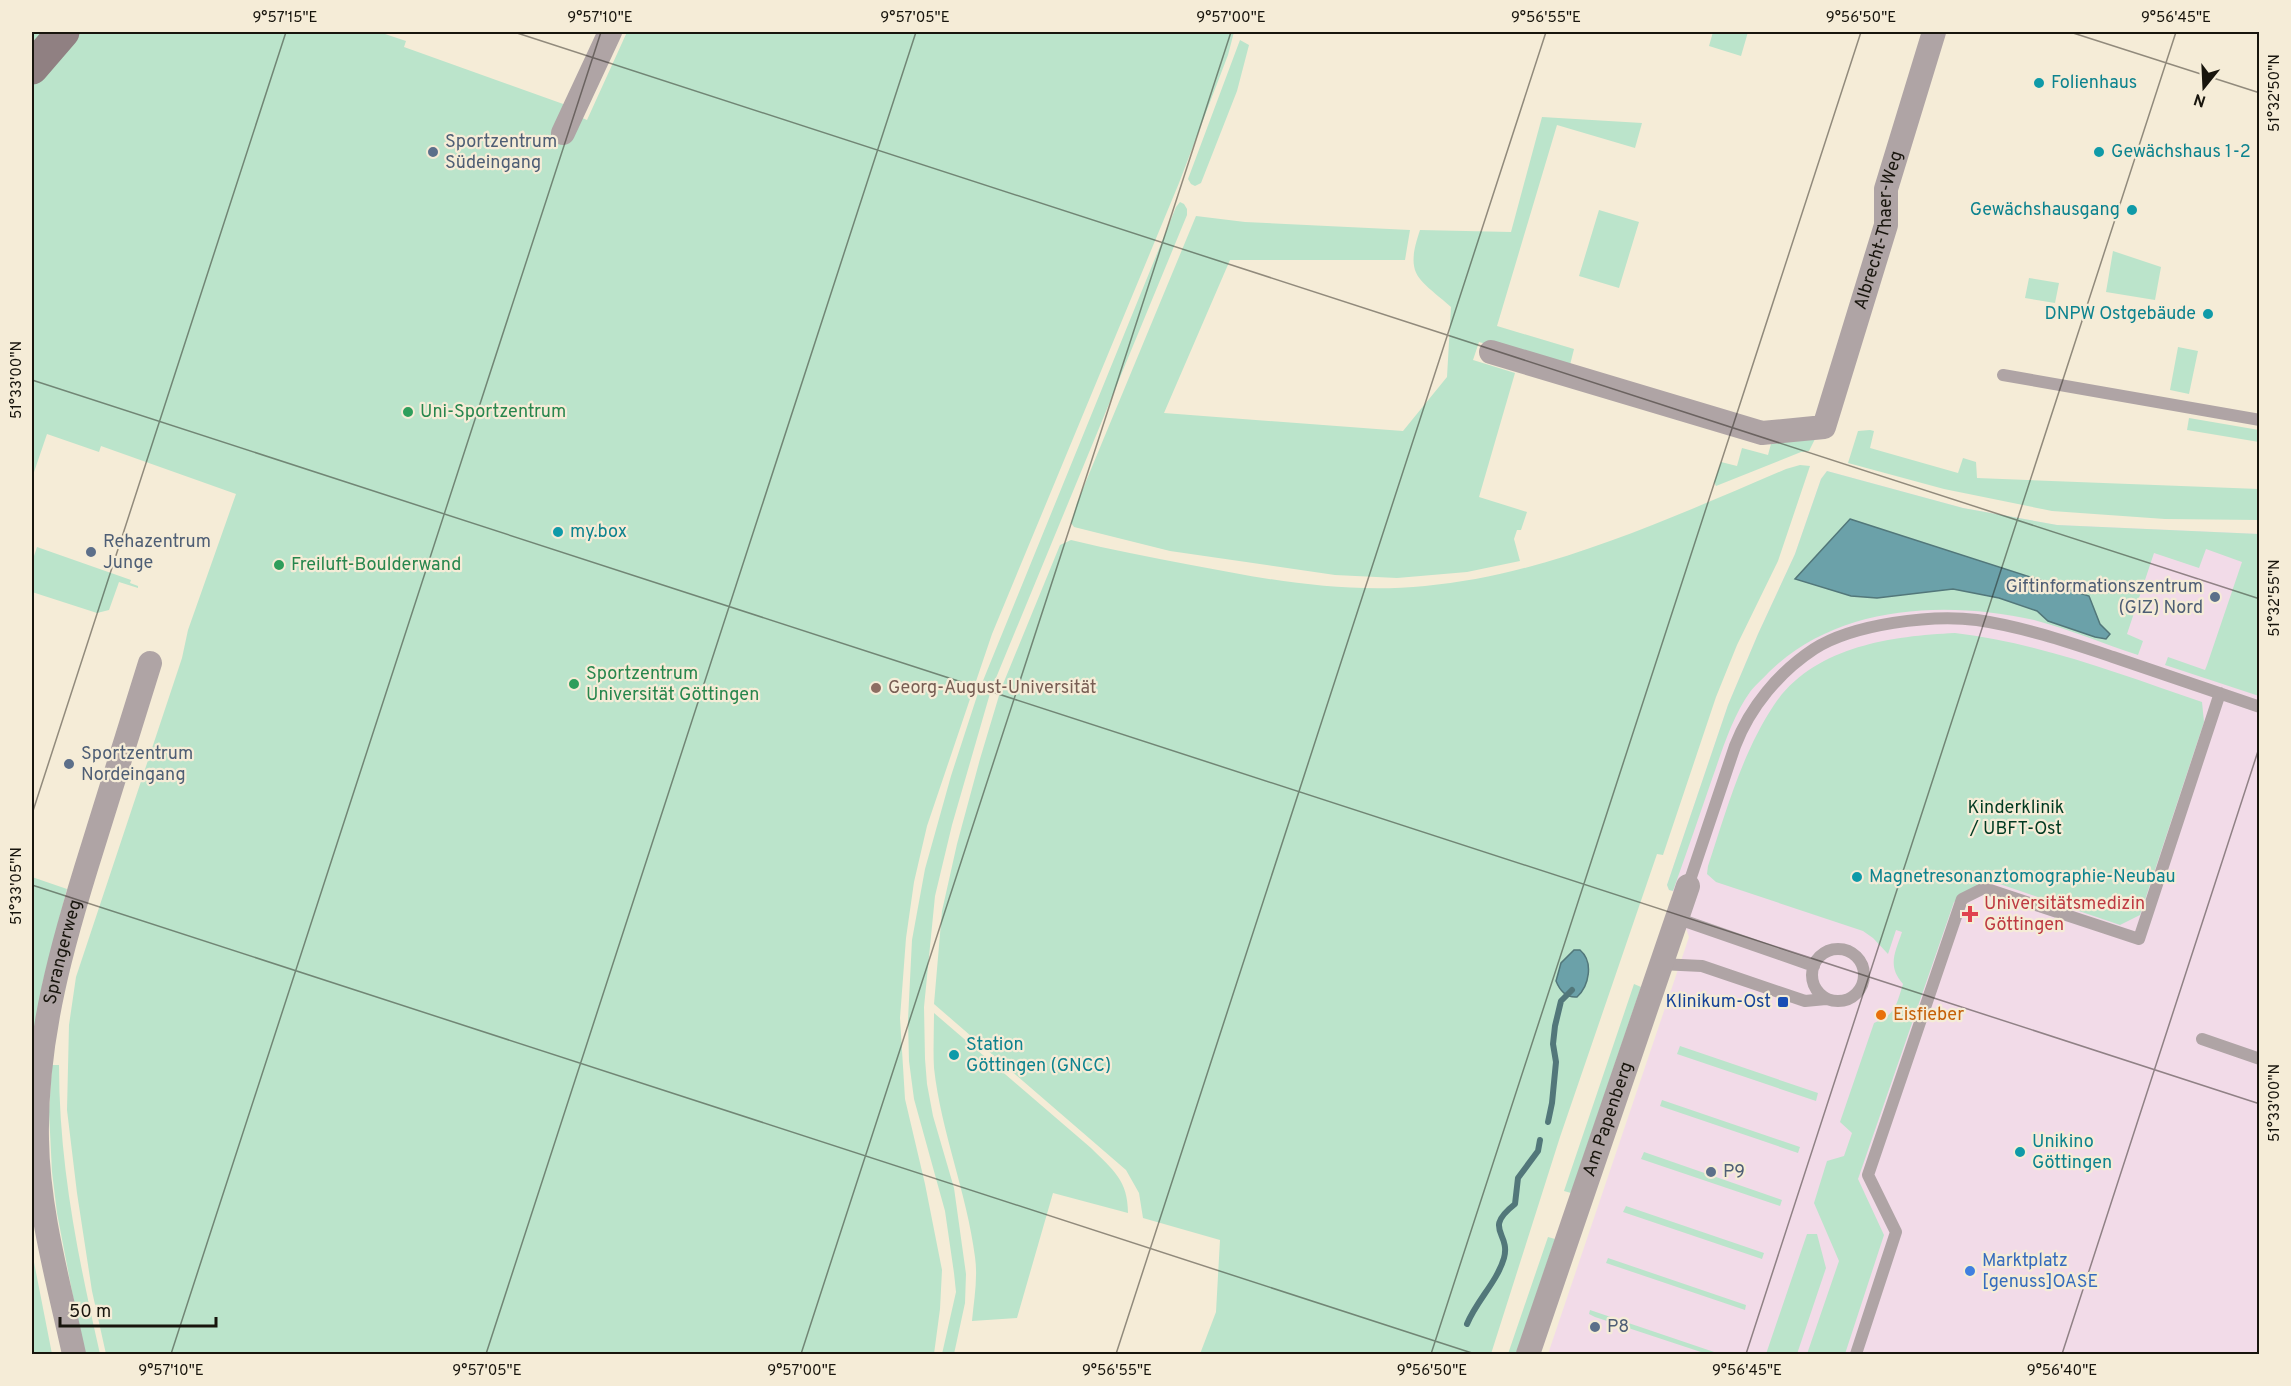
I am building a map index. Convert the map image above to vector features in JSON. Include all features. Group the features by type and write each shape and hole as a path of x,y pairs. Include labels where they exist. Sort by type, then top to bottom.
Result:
{"street":[{"path":"32,68 63,32"},
{"path":"563,133 610,32"},
{"name":"Albrecht-Thaer-Weg","path":"1491,352 1762,433 1824,427 1886,225 1886,189 1934,32"},
{"name":"Sprangerweg","path":"74,1354 39,1181 37,1117 40,1068 47,1016 65,941 150,663"},
{"name":"Am Papenberg","path":"1528,1354 1688,886"}],"lane":[{"path":"2003,375 2259,420"},
{"path":"1688,886 1738,740 1760,700 1783,674 1815,648 1856,632 1902,622 1925,620 1975,620 2026,629 2259,706"},
{"path":"1856,1354 1896,1232 1868,1175 1962,899 1984,888 2139,939 2220,693"},
{"path":"1676,918 1814,966"},
{"path":"1660,964 1702,966 1805,1000 1826,999 1838,1002 1854,996 1864,982 1863,968 1854,954 1838,949 1823,954 1814,966 1813,983 1817,991 1826,999"},
{"path":"2202,1039 2259,1059"}],"shaded area":[{"name":"Universitätsmedizin Göttingen","path":"1827,471 1963,508 2057,525 2259,534 2259,1354 1548,1354 1689,937 1673,891 1669,890 1667,885 1728,705 1795,554 1821,479"}],"green space":[{"name":"Sportzentrum Universität Göttingen","path":"32,32 379,32 406,41 404,47 566,105 587,120 627,32 1234,32 1228,55 1179,183 992,634 927,826 914,882 906,938 900,1018 905,1099 942,1270 934,1354 106,1354 92,1291 67,1110 69,1025 76,977 182,658 188,630 236,494 101,446 99,452 47,434 32,478"},
{"path":"1713,32 1748,32 1741,56 1709,46"},
{"path":"1240,40 1249,45 1237,91 1201,183 1195,186 1188,179"},
{"path":"1542,117 1642,123 1635,148 1557,125 1497,326 1574,349 1569,369 1479,342 1473,360 1515,373 1479,497 1527,512 1521,530 1517,530 1514,539 1520,561 1467,572 1397,578 1335,575 1170,551 1074,527 1071,523 1077,503 1196,216 1245,222 1410,230 1405,260 1230,260 1164,413 1403,431 1447,377 1451,307 1423,282 1414,267 1415,246 1420,230 1511,232"},
{"path":"1180,202 1187,209 1187,215 991,690 952,825 935,896 924,1007 927,1084 933,1116 954,1188 966,1274 965,1303 954,1354 942,1354 956,1292 954,1273 945,1211 914,1099 909,1061 908,1020 912,940 925,869 951,776 978,693"},
{"path":"1599,210 1639,222 1619,288 1579,276"},
{"path":"2113,251 2161,267 2155,300 2106,292"},
{"path":"2029,278 2059,283 2055,303 2025,298"},
{"path":"2178,347 2198,351 2189,394 2170,390"},
{"path":"2189,418 2259,430 2259,442 2187,430"},
{"path":"1858,431 1874,431 1870,448 1958,473 1963,458 1976,462 1977,478 2259,489 2259,520 2165,519 2052,511 1944,489 1848,463"},
{"path":"1817,435 1809,451 1801,452 1716,486 1714,482 1721,462 1737,466 1742,448 1768,455 1772,440"},
{"path":"1800,465 1810,466 1778,561 1737,645 1716,697 1663,855 1657,854 1560,1137 1491,1354 1200,1354 1216,1312 1220,1240 1143,1218 1139,1193 1126,1170 934,1004 942,911 980,759 1001,689 1060,545 1071,540 1220,571 1308,584 1366,588 1425,586 1471,580 1563,557 1655,524"},
{"path":"1827,471 1963,508 2057,525 2259,534 2259,696 2165,665 2168,657 2205,670 2207,665 2242,562 2206,549 2199,568 2154,553 2127,634 2143,641 2138,655 2034,620 2000,614 1965,610 1929,610 1894,613 1859,621 1827,633 1796,650 1769,672 1750,692 1728,734 1673,891 1669,890 1667,885 1728,705 1795,554 1821,479"},
{"path":"37,547 131,580 130,583 138,588 119,582 109,610 97,613 32,592 32,562"},
{"name":"Kinderklinik / UBFT-Ost","path":"1955,633 2049,652 2111,670 2202,702 2204,722 2140,915 2120,925 1991,881 1954,902 1858,1179 1884,1235 1845,1354 1807,1354 1839,1261 1814,1203 1827,1161 1844,1156 1852,1133 1840,1122 1874,1023 1891,1013 1899,998 1903,984 1895,971 1894,959 1902,932 1896,930 1888,954 1863,931 1716,882 1707,874 1708,866 1736,783 1753,743 1774,705 1790,685 1831,658 1855,648 1905,637"},
{"path":"32,877 67,889 43,981 32,1044"},
{"path":"1634,984 1641,987 1571,1193 1564,1191"},
{"path":"934,1013 1091,1148 1118,1176 1125,1192 1128,1213 1053,1193 1017,1318 972,1321 976,1265 966,1209 937,1092 934,1068"},
{"path":"1680,1046 1818,1093 1816,1101 1677,1054"},
{"path":"52,1065 59,1065 62,1139 71,1211 100,1354 84,1354 57,1213 49,1112"},
{"path":"1662,1100 1800,1147 1798,1153 1660,1106"},
{"path":"1644,1152 1782,1200 1780,1206 1641,1159"},
{"path":"1626,1206 1764,1253 1762,1259 1623,1212"},
{"path":"1807,1234 1817,1234 1826,1268 1797,1354 1766,1354"},
{"path":"1548,1237 1555,1239 1516,1354 1508,1354"},
{"path":"32,1252 52,1354 32,1354"},
{"path":"1608,1258 1746,1305 1745,1310 1606,1263"},
{"path":"1590,1310 1720,1354 1707,1354 1595,1317 1589,1314"}],"water":[{"path":"1850,519 2089,596 2100,624 2110,634 2106,639 2095,637 2048,621 2037,611 1999,598 1953,589 1877,598 1851,596 1795,579"},
{"path":"1574,950 1580,950 1588,967 1587,980 1577,997 1564,993 1556,981 1561,963"}],"waterway":[{"path":"1548,1122 1556,1062 1553,1044 1555,1026 1561,1001 1572,990"},
{"path":"1467,1324 1501,1267 1505,1249 1499,1226 1500,1220 1515,1204 1518,1178 1538,1151 1540,1140"}],"place":[{"name":"Folienhaus","path":"2039,83"},
{"name":"Sportzentrum Südeingang","path":"433,152"},
{"name":"Gewächshaus 1-2","path":"2099,152"},
{"name":"Gewächshausgang","path":"2132,210"},
{"name":"DNPW Ostgebäude","path":"2208,314"},
{"name":"Uni-Sportzentrum","path":"408,412"},
{"name":"my.box","path":"558,532"},
{"name":"Rehazentrum Junge","path":"91,552"},
{"name":"Freiluft-Boulderwand","path":"279,565"},
{"name":"Giftinformationszentrum (GIZ) Nord","path":"2215,597"},
{"name":"Sportzentrum Universität Göttingen","path":"574,684"},
{"name":"Georg-August-Universität","path":"876,688"},
{"name":"Sportzentrum Nordeingang","path":"69,764"},
{"name":"Magnetresonanztomographie-Neubau","path":"1857,877"},
{"name":"Universitätsmedizin Göttingen","path":"1970,914"},
{"name":"Klinikum-Ost","path":"1783,1002"},
{"name":"Eisfieber","path":"1881,1015"},
{"name":"Station Göttingen (GNCC)","path":"954,1055"},
{"name":"Unikino Göttingen","path":"2020,1152"},
{"name":"P9","path":"1711,1172"},
{"name":"Marktplatz [genuss]OASE","path":"1970,1271"},
{"name":"P8","path":"1595,1327"}]}
